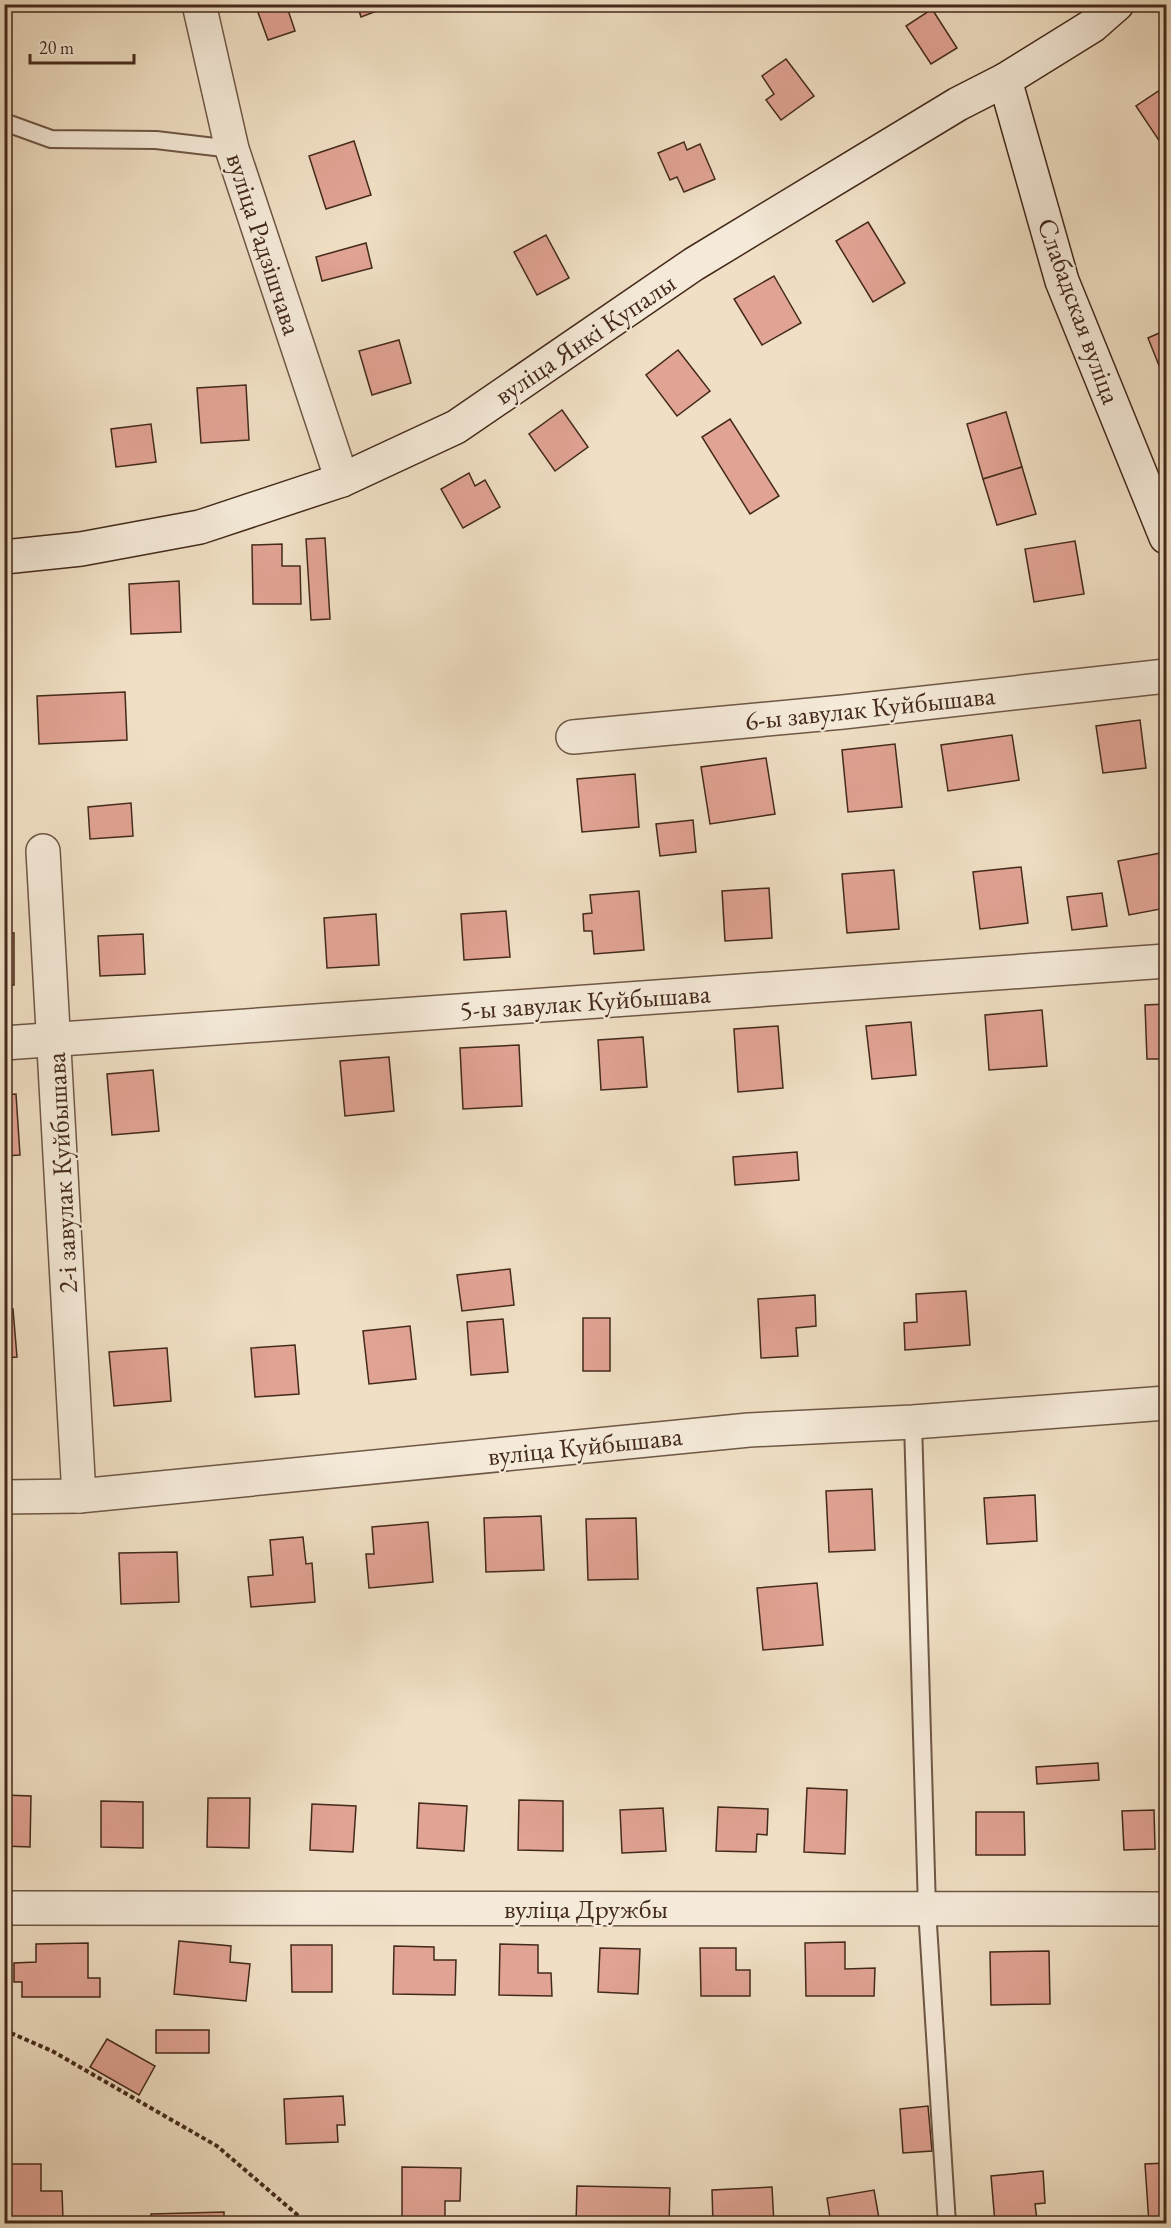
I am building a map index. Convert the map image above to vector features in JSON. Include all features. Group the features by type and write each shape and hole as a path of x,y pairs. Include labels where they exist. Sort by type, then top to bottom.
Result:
{"street":[{"name":"вуліца Радзішчава","path":"198,4 232,149 342,480"},
{"name":"вуліца Янкі Купалы","path":"4,557 81,549 200,527 342,480 456,427 694,264 958,104 1005,80 1092,26 1117,4"},
{"name":"Слабадская вуліца","path":"1005,80 1062,281 1167,537"},
{"name":"6-ы завулак Куйбышава","path":"573,737 832,713 1167,676"},
{"name":"2-і завулак Куйбышава","path":"43,850 79,1496"},
{"name":"5-ы завулак Куйбышава","path":"4,1043 1167,961"},
{"name":"вуліца Куйбышава","path":"4,1497 79,1496 749,1430 913,1422 1167,1403"},
{"name":"вуліца Дружбы","path":"4,1908 1167,1909"}],"lane":[{"path":"4,122 51,139 156,140 232,149"},
{"path":"913,1422 927,1910 947,2223"}],"path":[{"path":"4,2030 52,2051 217,2146 308,2223"}],"building":[{"path":"255,4 286,4 295,31 268,40"},
{"path":"357,4 395,4 361,17"},
{"path":"932,9 957,48 931,64 906,26"},
{"path":"786,59 814,96 781,120 766,100 774,94 762,76"},
{"path":"1166,86 1166,137 1160,142 1136,106"},
{"path":"354,141 371,195 326,209 309,156"},
{"path":"684,142 687,150 700,144 715,179 684,192 677,177 670,180 658,153"},
{"path":"868,222 905,283 873,302 836,241"},
{"path":"546,235 569,278 537,295 514,252"},
{"path":"366,243 372,268 322,281 316,257"},
{"path":"774,276 801,323 762,345 734,299"},
{"path":"1166,330 1166,383 1148,338"},
{"path":"399,340 411,383 372,395 359,351"},
{"path":"678,350 710,391 677,416 646,375"},
{"path":"246,385 249,440 201,443 197,388"},
{"path":"562,410 588,447 555,471 529,434"},
{"path":"1006,412 1022,467 983,479 967,424"},
{"path":"730,419 779,496 750,514 702,437"},
{"path":"151,424 156,462 116,467 111,429"},
{"path":"4,439 9,476 4,477"},
{"path":"1022,467 1036,514 997,525 983,479"},
{"path":"469,473 475,486 485,480 500,507 463,528 441,489"},
{"path":"325,538 330,619 311,620 306,539"},
{"path":"1075,541 1084,594 1034,602 1025,549"},
{"path":"282,544 282,566 300,566 301,604 253,604 252,545"},
{"path":"179,581 181,632 131,634 129,584"},
{"path":"125,692 127,740 39,744 37,696"},
{"path":"1140,720 1146,768 1103,773 1096,726"},
{"path":"1012,735 1019,780 948,791 941,745"},
{"path":"895,744 902,807 848,812 842,750"},
{"path":"766,758 775,814 710,824 701,767"},
{"path":"635,774 639,827 582,832 577,779"},
{"path":"131,803 133,836 90,839 88,807"},
{"path":"693,820 696,852 660,856 656,824"},
{"path":"1166,852 1166,908 1129,915 1118,861"},
{"path":"1021,867 1028,923 980,929 973,872"},
{"path":"894,870 899,929 847,933 842,874"},
{"path":"769,888 772,938 725,941 722,891"},
{"path":"639,891 644,950 594,954 592,931 584,931 583,914 592,913 590,895"},
{"path":"1102,893 1107,926 1072,930 1067,897"},
{"path":"506,911 510,957 464,960 461,914"},
{"path":"376,914 379,965 327,968 324,918"},
{"path":"4,933 14,933 14,985 4,985"},
{"path":"143,934 145,974 100,976 98,936"},
{"path":"1166,1004 1166,1059 1147,1059 1145,1005"},
{"path":"1042,1010 1047,1066 989,1070 985,1015"},
{"path":"911,1022 916,1075 872,1079 866,1026"},
{"path":"778,1026 783,1088 738,1092 734,1029"},
{"path":"643,1037 647,1087 601,1090 598,1040"},
{"path":"519,1045 522,1106 463,1109 460,1048"},
{"path":"389,1057 394,1111 345,1116 340,1061"},
{"path":"153,1070 159,1131 112,1135 107,1074"},
{"path":"16,1094 20,1155 4,1156 4,1095"},
{"path":"797,1152 799,1180 735,1185 733,1157"},
{"path":"510,1269 514,1305 462,1311 457,1275"},
{"path":"966,1291 970,1345 905,1350 904,1323 917,1322 916,1294"},
{"path":"815,1295 816,1326 796,1328 798,1356 761,1358 758,1299"},
{"path":"13,1309 17,1357 4,1358 4,1310"},
{"path":"583,1318 610,1318 610,1371 583,1371"},
{"path":"503,1319 508,1372 471,1375 467,1322"},
{"path":"410,1326 416,1379 369,1384 363,1331"},
{"path":"295,1345 299,1394 255,1397 251,1348"},
{"path":"167,1348 171,1401 114,1406 109,1352"},
{"path":"872,1489 875,1550 829,1552 826,1491"},
{"path":"1035,1495 1037,1541 987,1544 984,1498"},
{"path":"541,1516 544,1570 486,1572 484,1518"},
{"path":"636,1518 638,1579 588,1580 586,1519"},
{"path":"428,1522 433,1582 369,1588 366,1554 374,1554 372,1527"},
{"path":"303,1537 306,1564 312,1563 315,1602 251,1607 248,1577 273,1575 270,1540"},
{"path":"177,1552 179,1602 121,1604 119,1553"},
{"path":"817,1583 823,1645 763,1650 757,1588"},
{"path":"1098,1763 1099,1780 1037,1784 1036,1767"},
{"path":"807,1788 847,1790 845,1854 804,1852"},
{"path":"4,1795 31,1796 30,1847 4,1846"},
{"path":"208,1798 250,1798 249,1848 207,1847"},
{"path":"519,1800 563,1801 563,1851 518,1850"},
{"path":"101,1801 143,1802 143,1848 101,1847"},
{"path":"419,1803 467,1806 464,1851 417,1848"},
{"path":"312,1804 356,1806 353,1852 310,1850"},
{"path":"718,1807 768,1809 767,1835 757,1834 756,1852 716,1851"},
{"path":"663,1808 666,1851 622,1853 620,1810"},
{"path":"1154,1810 1155,1849 1124,1850 1122,1811"},
{"path":"976,1812 1024,1812 1025,1855 976,1855"},
{"path":"179,1941 231,1946 230,1962 250,1964 246,2001 174,1994"},
{"path":"845,1942 845,1969 875,1968 874,1996 806,1996 805,1943"},
{"path":"88,1943 88,1978 100,1978 100,1997 22,1997 22,1982 14,1982 14,1963 36,1962 36,1944"},
{"path":"500,1944 538,1945 538,1973 551,1973 552,1996 499,1995"},
{"path":"291,1945 332,1945 332,1992 292,1992"},
{"path":"394,1946 434,1947 434,1960 456,1960 455,1995 393,1994"},
{"path":"600,1948 640,1949 638,1994 598,1992"},
{"path":"700,1948 736,1948 736,1970 750,1970 750,1996 701,1996"},
{"path":"1049,1951 1050,2004 991,2005 990,1952"},
{"path":"156,2030 209,2030 209,2053 156,2053"},
{"path":"107,2039 155,2066 139,2095 90,2067"},
{"path":"343,2096 345,2125 337,2125 338,2142 286,2144 284,2099"},
{"path":"928,2106 932,2151 903,2153 900,2109"},
{"path":"1166,2163 1166,2224 1149,2224 1145,2164"},
{"path":"4,2164 41,2164 41,2191 62,2191 63,2219 4,2219"},
{"path":"402,2167 461,2168 460,2201 445,2201 445,2222 402,2221"},
{"path":"1043,2171 1045,2203 1035,2204 1037,2220 995,2223 991,2176"},
{"path":"577,2186 670,2188 669,2224 576,2224"},
{"path":"772,2187 774,2224 713,2224 712,2190"},
{"path":"874,2190 880,2224 831,2224 827,2198"},
{"path":"224,2212 224,2224 152,2224 151,2214"}]}
